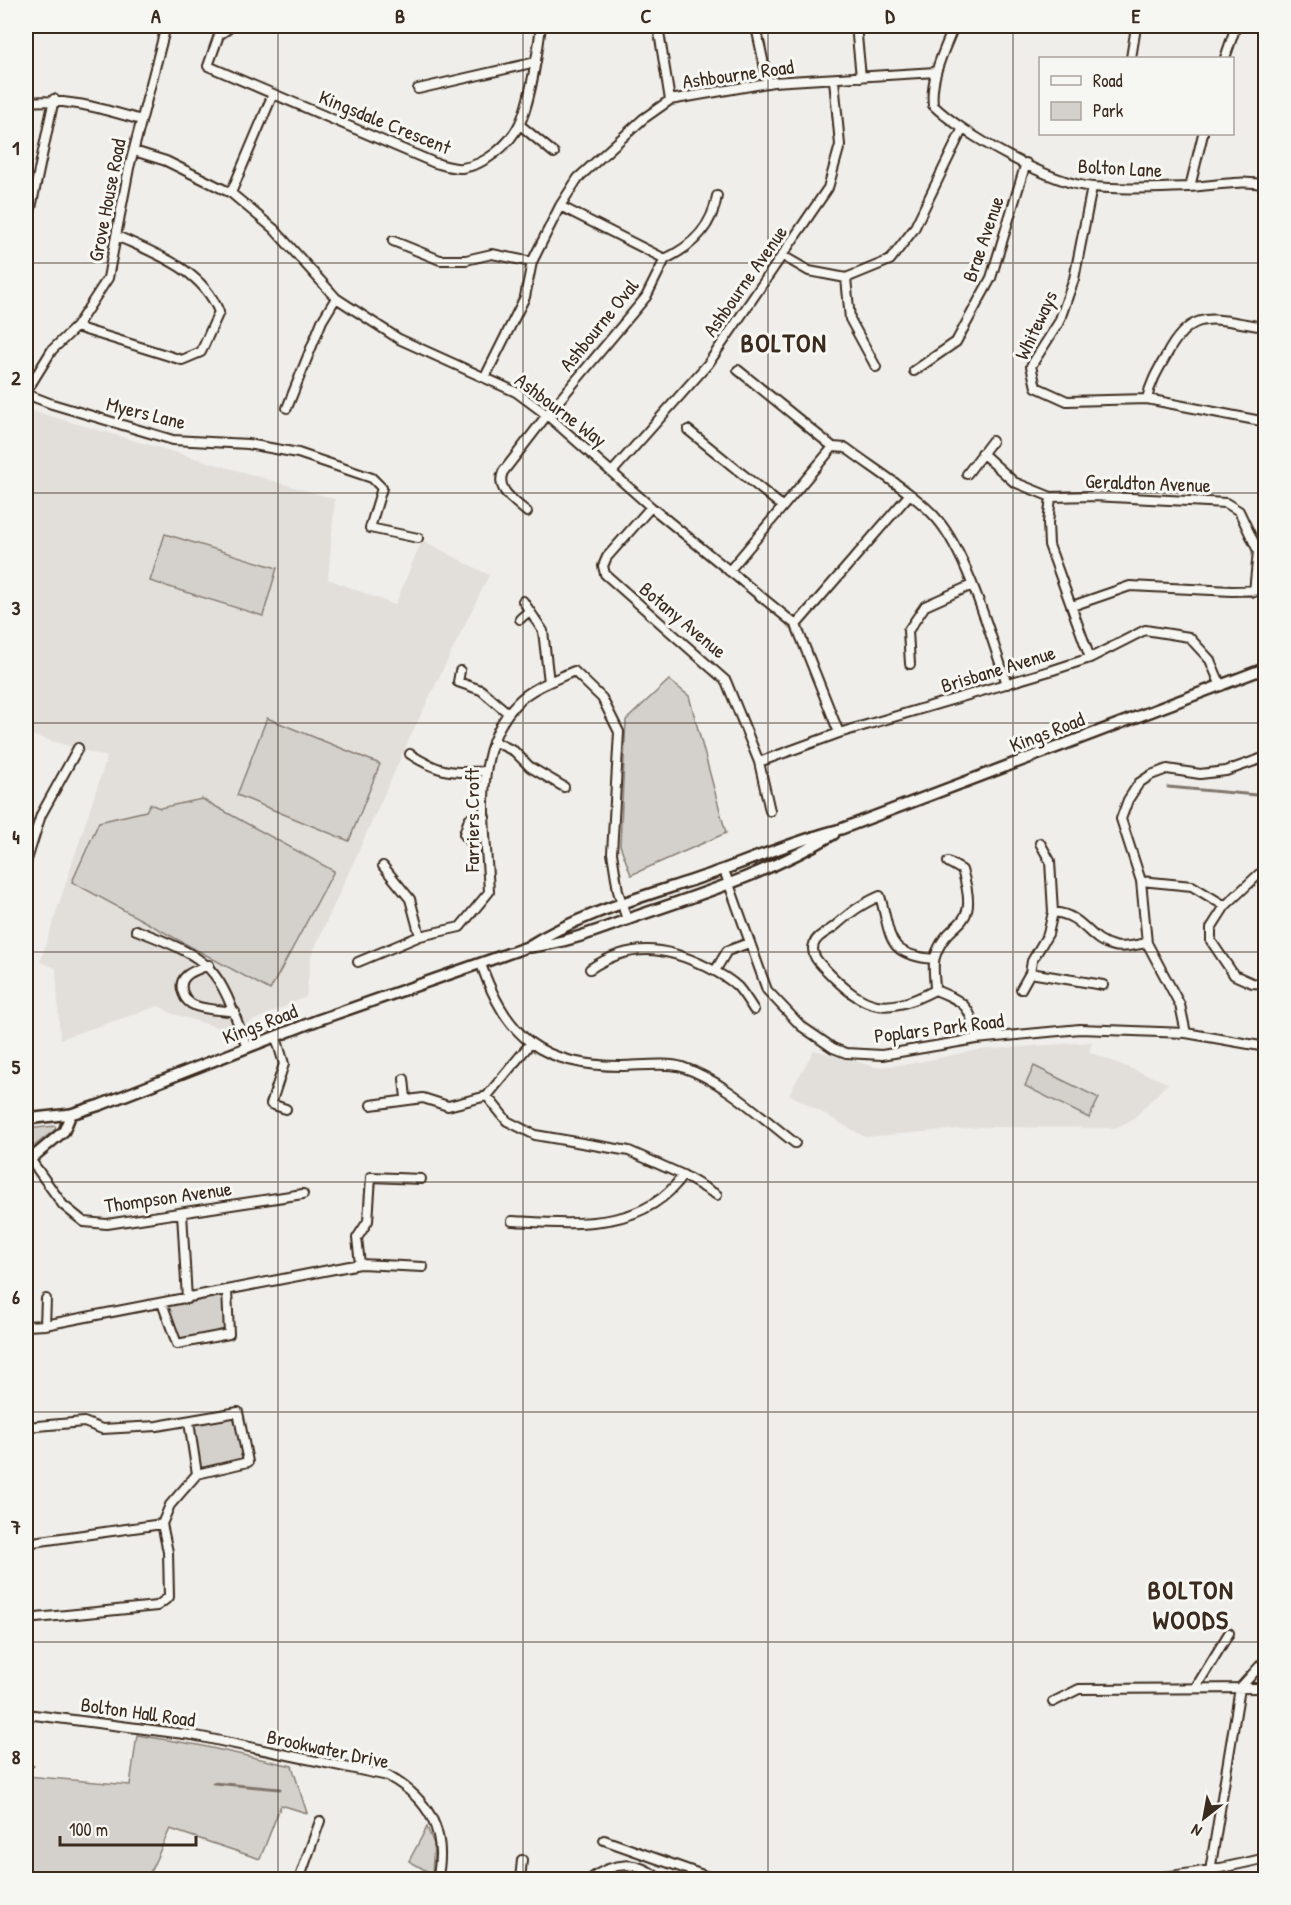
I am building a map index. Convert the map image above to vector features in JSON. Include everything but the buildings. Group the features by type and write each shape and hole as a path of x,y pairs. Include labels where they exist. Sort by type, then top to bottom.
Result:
{"street":[{"name":"Grove House Road","path":"26,393 52,350 76,327 108,278 141,120 166,26"},
{"name":"Kingsdale Crescent","path":"228,29 219,35 208,66 435,163 461,168 485,161 503,146 520,125 536,62 541,26"},
{"path":"658,26 670,100"},
{"path":"856,26 861,77"},
{"name":"Bolton Lane","path":"954,26 936,72 932,91 933,105 962,130 1026,163 1065,182 1092,187 1190,187 1242,182 1266,185"},
{"path":"1225,57 1236,26"},
{"path":"756,27 768,83"},
{"path":"1131,57 1136,27"},
{"path":"417,89 536,62"},
{"name":"Ashbourne Road","path":"485,377 525,297 532,262 560,206 578,178 643,119 670,100 768,83 936,72"},
{"name":"Ashbourne Avenue","path":"612,472 708,364 828,188 840,145 834,80"},
{"path":"231,193 273,94"},
{"path":"26,221 54,99"},
{"path":"26,102 54,99 87,104 141,120"},
{"path":"520,125 554,153"},
{"path":"783,256 808,270 846,278 890,260 914,229 962,130"},
{"path":"1190,187 1203,135"},
{"name":"Ashbourne Way","path":"134,151 166,161 231,193 274,229 336,298 399,339 516,392 547,415 651,507 796,625 839,733"},
{"name":"Brae Avenue","path":"914,371 956,342 986,287 1026,163"},
{"name":"Whiteways","path":"1092,187 1074,279 1059,322 1030,366 1036,387 1066,401 1147,399 1266,422"},
{"path":"560,206 665,259 684,250 700,235 714,214 717,196"},
{"path":"76,327 182,360 201,351 219,312 212,293 173,261 117,236"},
{"path":"393,241 440,260 466,260 492,254 532,262"},
{"name":"Ashbourne Oval","path":"527,512 502,489 500,478 547,415 646,297 665,259"},
{"path":"846,278 850,320 876,367"},
{"path":"287,408 322,321 336,298"},
{"path":"1147,399 1149,387 1175,338 1189,323 1203,319 1266,327"},
{"path":"738,370 833,447 846,448 938,519 972,585 1008,684"},
{"name":"Myers Lane","path":"26,393 52,404 173,440 248,444 298,453 372,478 382,488 370,528 418,538"},
{"path":"688,430 782,506"},
{"path":"967,474 992,441"},
{"path":"729,571 833,447"},
{"name":"Geraldton Avenue","path":"982,453 1014,482 1050,497 1092,496 1226,503 1239,511 1258,551 1254,592"},
{"path":"796,625 909,495"},
{"path":"1050,497 1049,545 1090,658"},
{"name":"Botany Avenue","path":"651,507 607,557 603,566 605,574 726,681 759,762 770,811"},
{"path":"910,664 908,631 925,606 972,585"},
{"path":"1072,606 1130,586 1254,592 1266,590"},
{"path":"523,601 543,632 549,682"},
{"path":"520,619 529,611"},
{"name":"Brisbane Avenue","path":"759,762 839,733 1090,658 1145,630 1169,632 1189,638 1210,660 1221,686"},
{"name":"Kings Road","path":"26,1119 71,1114 276,1037 527,947 551,932 621,905 724,870 805,838 841,829 1266,668"},
{"path":"460,671 458,682 481,690 508,713"},
{"name":"Farriers Croft","path":"358,962 420,936 460,927 489,892 484,771 493,741 508,713 522,698 574,671 602,698 619,732 612,853 621,905"},
{"path":"493,741 514,751 530,767 564,788"},
{"path":"26,863 41,814 78,748"},
{"path":"410,754 430,767 459,773 484,771"},
{"path":"1186,1033 1180,1005 1147,943 1141,881 1121,819 1128,800 1139,783 1167,769 1209,773 1226,771 1266,757"},
{"path":"476,850 464,834 469,819 485,817"},
{"name":"Kings Road","path":"527,947 553,945 729,882 810,848 841,829"},
{"path":"1021,989 1030,974 1032,961 1048,934 1053,912 1050,861 1040,843"},
{"path":"935,990 934,958 941,943 961,924 969,907 963,866 948,862"},
{"path":"383,866 410,899 420,936"},
{"name":"Poplars Park Road","path":"724,870 767,990 801,1026 833,1048 846,1053 882,1055 976,1039 1080,1029 1186,1033 1266,1047"},
{"path":"1266,874 1259,874 1225,906 1211,928 1211,941 1234,975 1252,983 1266,984"},
{"path":"1141,881 1192,886 1225,906"},
{"path":"934,958 912,957 897,949 880,896 846,914 814,941 813,950 815,959 847,992 869,1003 908,1004 935,990 958,999 973,1016 976,1039"},
{"path":"621,905 627,920"},
{"path":"1053,912 1068,913 1082,923 1096,938 1115,947 1147,943"},
{"path":"136,930 176,945 208,965 218,976 235,1012 247,1048"},
{"path":"715,971 727,951 750,943"},
{"path":"590,969 608,957 632,950 664,950 715,971 737,986 754,1010"},
{"path":"481,964 491,992 507,1022 531,1044 561,1058 596,1066 680,1066 732,1094 795,1143"},
{"path":"208,965 191,971 183,978 181,988 185,999 196,1006 235,1012"},
{"path":"1030,974 1103,985"},
{"path":"276,1037 284,1064 271,1104 286,1109"},
{"path":"371,1105 406,1098 423,1098 448,1106 487,1096 531,1044"},
{"path":"404,1079 406,1098"},
{"path":"487,1096 507,1121 535,1135 629,1151 683,1175 717,1195"},
{"path":"28,1161 64,1131 71,1114"},
{"name":"Thompson Avenue","path":"28,1161 63,1205 84,1222 107,1224 303,1194"},
{"path":"512,1221 565,1224 626,1218 649,1207 674,1188 683,1175"},
{"path":"360,1264 357,1238 368,1221 371,1177 421,1179"},
{"path":"182,1213 187,1299"},
{"path":"26,1326 45,1325 187,1299 360,1264 423,1267"},
{"path":"162,1303 177,1344 229,1334 227,1290"},
{"path":"45,1325 46,1299"},
{"path":"26,1427 84,1422 102,1429 123,1428 189,1422 238,1412 248,1462 197,1474 170,1505 162,1524 170,1579 169,1597 157,1606 26,1620"},
{"path":"189,1422 197,1474"},
{"path":"26,1543 162,1524"},
{"path":"1196,1687 1228,1633"},
{"path":"1210,1871 1240,1688 1266,1659"},
{"path":"1053,1702 1079,1689 1266,1688"},
{"name":"Bolton Hall Road","path":"26,1714 192,1736 244,1748"},
{"name":"Brookwater Drive","path":"244,1748 388,1776 410,1788 426,1805 436,1829 440,1845 437,1880"},
{"path":"299,1880 320,1821"},
{"path":"604,1840 717,1880"},
{"path":"1122,1880 1170,1878 1266,1858"},
{"path":"520,1880 522,1860"},
{"path":"589,1880 613,1865 625,1865 644,1869 660,1880"}],"shaded area":[{"path":"26,409 335,499 328,579 395,605 422,540 489,575 412,733 311,956 306,997 230,1031 173,1014 159,1006 60,1039 56,968 40,962 107,757 31,735 26,744"},
{"path":"1092,1042 1089,1052 1168,1083 1133,1119 1115,1128 982,1127 865,1137 789,1094 814,1050 876,1067 909,1064 978,1050"}],"green space":[{"path":"165,534 277,568 263,616 150,581"},
{"path":"669,680 689,696 726,833 631,875 620,845 626,720"},
{"path":"267,718 380,764 349,841 237,795"},
{"path":"202,799 334,871 270,990 72,882 99,822 146,811 150,804 160,808"},
{"path":"1034,1066 1099,1098 1089,1118 1025,1086"},
{"path":"55,1126 56,1129 26,1152 26,1129"},
{"path":"223,1294 225,1331 179,1340 167,1305"},
{"path":"236,1415 244,1460 200,1470 193,1424"},
{"path":"137,1735 198,1745 292,1766 307,1813 281,1805 260,1859 170,1829 147,1879 26,1879 26,1776 130,1785"},
{"path":"427,1827 434,1844 432,1874 409,1861"}],"waterway":[{"path":"1168,787 1256,795 1266,800"},
{"path":"26,1766 33,1766"},
{"path":"213,1783 280,1789"}],"district":[{"name":"BOLTON","path":"784,343"},
{"name":"BOLTON WOODS","path":"1191,1605"}]}
